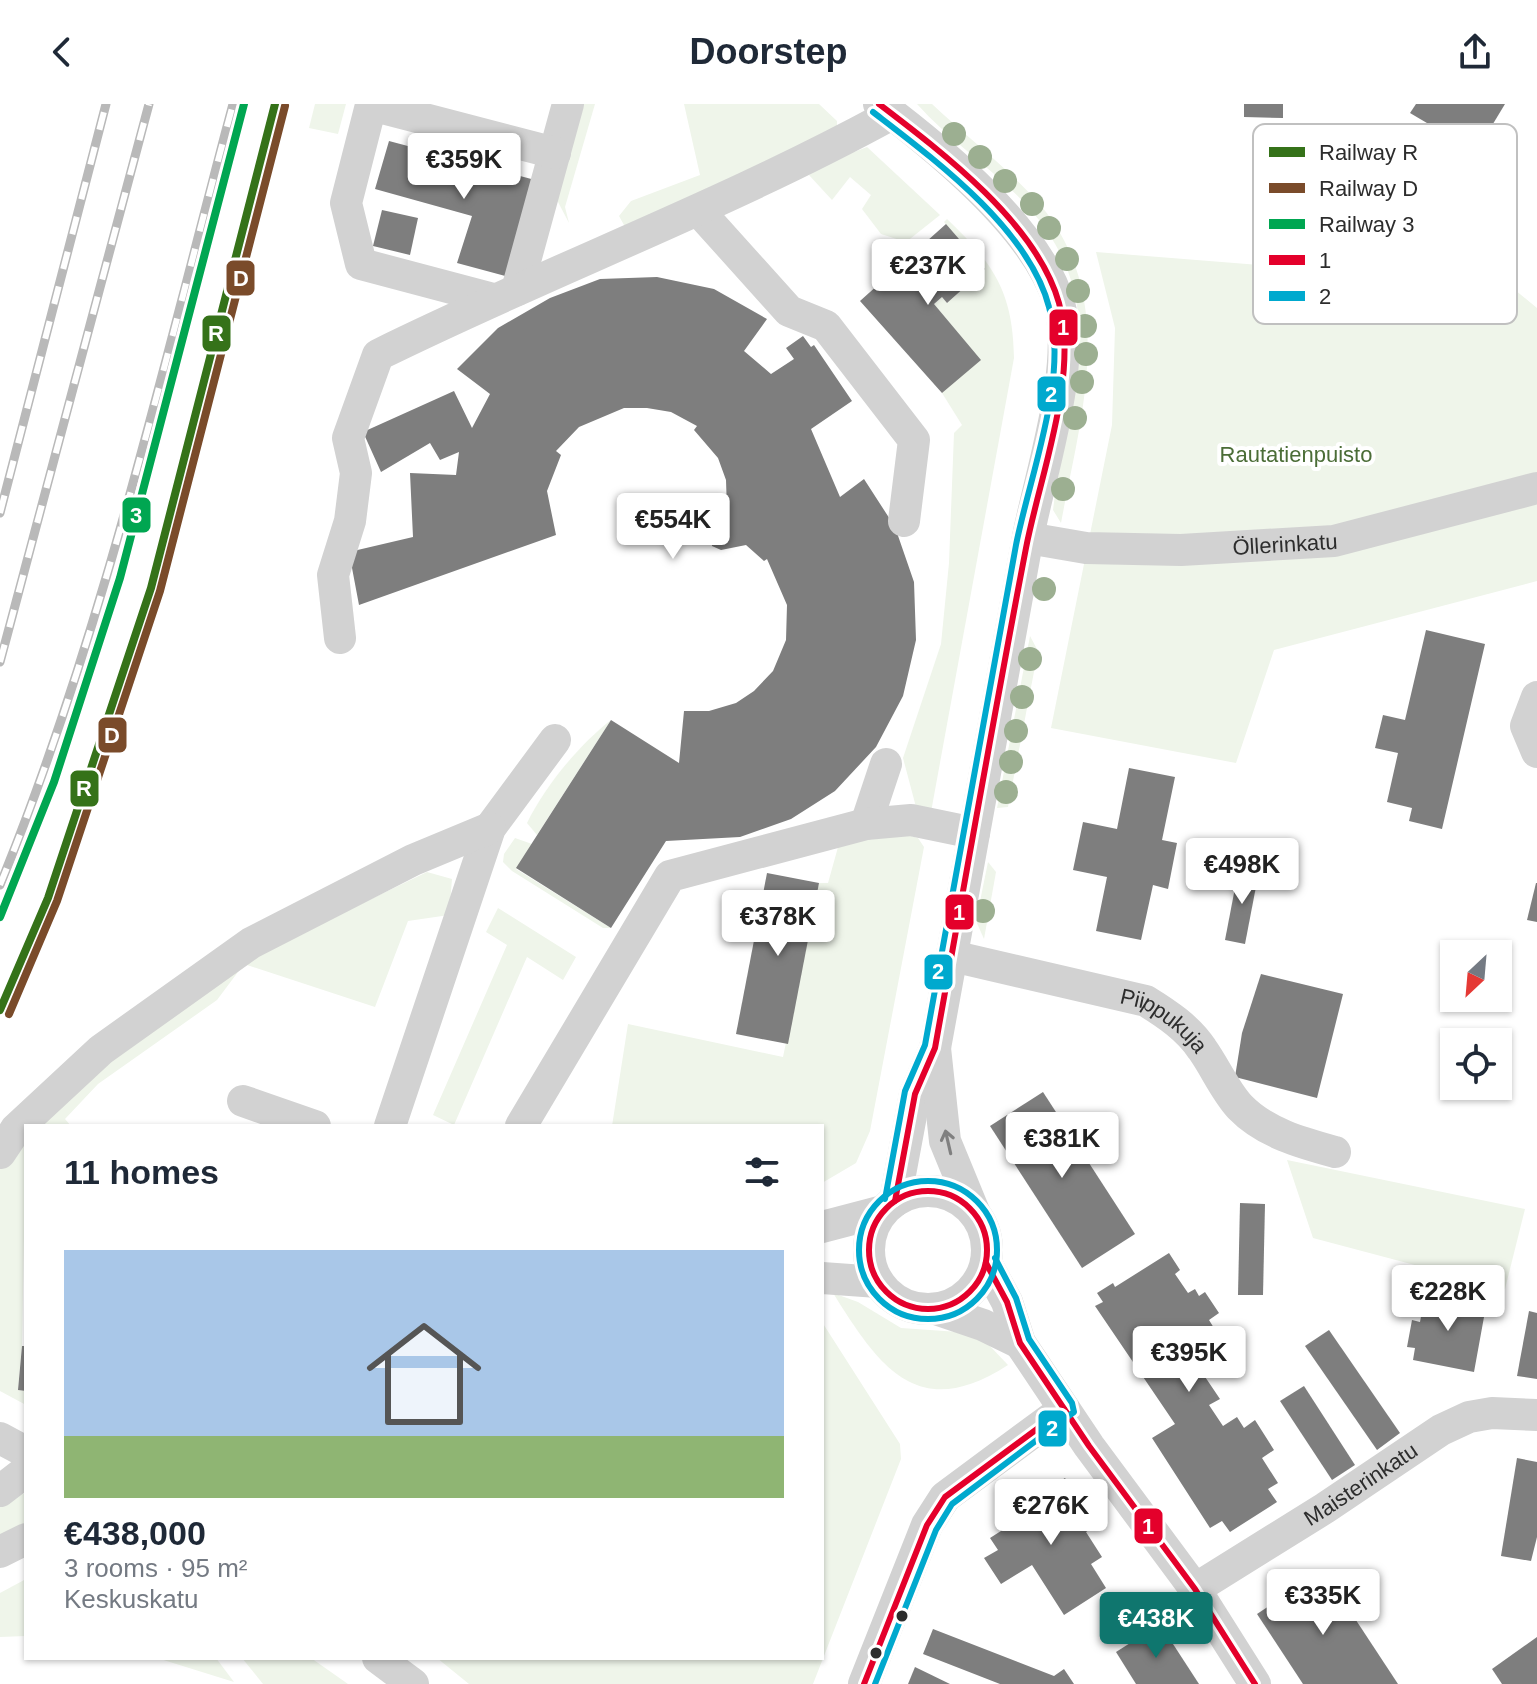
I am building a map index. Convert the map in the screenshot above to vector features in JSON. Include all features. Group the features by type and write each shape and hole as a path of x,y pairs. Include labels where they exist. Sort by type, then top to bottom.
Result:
{"street":[{"path":"505,294 361,264 346,203 371,104 555,153"},
{"path":"505,294 555,153 568,104"},
{"path":"340,638 333,575 350,521 356,473 348,438 378,355 505,294 699,211 886,107 1002,211 1041,262 1059,303 1063,330 1061,377 1028,538 935,1048 915,1094 889,1206 873,1227 869,1245 870,1265 878,1282 903,1304 936,1309 983,1325 1020,1343"},
{"path":"699,211 789,311 826,326 914,440 904,521"},
{"name":"Öllerinkatu","path":"1028,538 1070,547 1181,550 1334,541 1537,488"},
{"path":"1537,697 1526,726 1537,752"},
{"path":"391,1124 490,828 555,740"},
{"path":"866,824 886,764"},
{"path":"522,1124 670,876 866,824 911,820 974,833"},
{"path":"0,1153 16,1129 101,1050 251,943 413,860 490,828"},
{"name":"Piippukuja","path":"952,956 1146,1001 1174,1018 1200,1046 1240,1107 1265,1126 1296,1141 1335,1152"},
{"path":"935,1048 945,1141 983,1229 986,1263 1007,1302 1020,1343 1064,1409 1195,1589 1255,1684"},
{"path":"243,1101 309,1124"},
{"path":"824,1226 929,1190 955,1198 975,1214"},
{"path":"936,1309 954,1304 969,1294 986,1263"},
{"path":"824,1278 878,1282"},
{"path":"864,1684 927,1525 945,1497 1064,1409"},
{"name":"Maisterinkatu","path":"1195,1589 1325,1508 1441,1430 1469,1417 1492,1413 1537,1415"},
{"path":"0,1438 24,1451"},
{"path":"0,1491 24,1473"},
{"path":"0,1552 24,1540"},
{"path":"381,1660 413,1684"}],"green space":[{"path":"315,104 346,104 338,134 309,128"},
{"path":"584,104 595,104 565,207 569,223 557,200"},
{"path":"684,104 819,104 837,121 837,128 629,234 619,216 631,201 700,175"},
{"path":"917,104 932,104 1036,200 1062,236 1078,275 1086,315 1088,356 1084,398 1061,523 1053,510 1079,354 1079,318 1071,281 1056,245 1029,208"},
{"path":"867,147 940,215 906,242 881,234 862,209 871,195 850,177 832,200 809,175 825,163"},
{"path":"947,219 977,250 998,281 1010,315 1014,358 931,812 916,807 903,758 941,644 949,563 954,433 962,425 942,393 980,360 934,304 942,297 947,303 984,269 944,222"},
{"name":"Rautatienpuisto","path":"1096,252 1253,265 1253,324 1517,324 1517,292 1537,308 1537,581 1274,650 1236,763 1051,728 1112,425 1115,328"},
{"path":"1030,636 1038,651 1008,807 997,808"},
{"path":"611,720 537,835 527,823 543,795 575,754"},
{"path":"904,834 918,838 924,847 870,1131 856,1163 824,1182 824,1124 612,1124 628,1024 783,1057 819,883 828,883 840,840"},
{"path":"515,838 532,844 516,869 611,928 603,928 512,871 503,862 504,854"},
{"path":"988,862 996,872 984,939 976,921"},
{"path":"427,872 452,879 449,915 408,921 375,1007 244,964 217,1000 98,1084 65,1119 69,1124 31,1124 96,1072 259,953"},
{"path":"498,908 576,957 563,980 527,957 452,1124 433,1115 507,945 486,932"},
{"path":"24,1131 22,1346 18,1390 24,1391 24,1404 0,1391 0,1165"},
{"path":"1287,1160 1525,1209 1505,1289 1313,1238"},
{"path":"833,1293 858,1302 901,1328 959,1332 987,1343 1008,1365 976,1382 949,1389 925,1387 904,1378 885,1363 867,1343"},
{"path":"824,1325 900,1444 901,1459 824,1656"},
{"path":"19,1491 24,1494 24,1526 0,1538 0,1504"},
{"path":"24,1580 24,1636 0,1637 0,1593"},
{"path":"163,1660 218,1660 234,1682"},
{"path":"244,1660 314,1660 348,1684 263,1684"},
{"path":"439,1660 822,1660 813,1684 469,1684"}],"building":[{"path":"1244,104 1283,104 1283,118 1244,117"},
{"path":"1416,104 1505,104 1493,124 1429,124 1410,113"},
{"path":"389,141 535,180 509,277 457,263 472,216 375,189"},
{"path":"382,210 418,218 410,255 373,246"},
{"path":"946,224 985,269 947,303 942,297 934,304 981,360 942,393 860,301"},
{"path":"657,277 714,289 767,319 744,351 771,374 794,359 786,348 803,336 811,347 814,345 852,401 811,429 840,497 864,479 895,527 914,582 916,640 903,696 876,747 835,791 791,819 740,837 666,841 611,928 516,868 611,720 679,763 684,711 709,711 736,703 754,691 773,671 786,640 787,605 767,559 764,561 746,545 721,550 712,546 711,536 724,522 727,510 726,480 718,458 694,430 697,426 671,412 624,408 579,427 556,451 561,455 547,491 556,535 359,605 349,552 413,537 410,473 456,475 459,452 440,460 430,443 381,472 363,432 454,391 472,428 490,394 457,369 498,328 550,298 600,279"},
{"path":"1426,630 1485,644 1442,829 1409,821 1412,808 1387,802 1398,753 1375,748 1383,715 1405,720"},
{"path":"1129,768 1175,777 1162,840 1177,843 1168,889 1153,885 1141,940 1096,931 1107,877 1073,870 1083,822 1117,829"},
{"path":"1239,867 1259,871 1245,944 1225,940"},
{"path":"767,873 819,883 788,1044 736,1034"},
{"path":"1537,883 1537,922 1527,920"},
{"path":"1261,974 1343,994 1317,1098 1235,1077 1242,1033"},
{"path":"1043,1092 1135,1234 1082,1268 990,1126"},
{"path":"1240,1203 1265,1204 1263,1295 1238,1295"},
{"path":"1169,1253 1180,1270 1175,1274 1188,1293 1195,1289 1199,1296 1205,1292 1219,1313 1209,1320 1222,1341 1193,1359 1220,1399 1209,1405 1223,1426 1237,1417 1244,1428 1255,1420 1274,1450 1262,1458 1278,1483 1268,1489 1277,1502 1230,1532 1222,1521 1210,1528 1152,1438 1175,1424 1095,1306 1103,1302 1097,1293 1113,1283 1115,1287"},
{"path":"1425,1295 1486,1306 1474,1372 1413,1360 1415,1348 1407,1347 1412,1320 1420,1322"},
{"path":"1529,1311 1537,1313 1537,1379 1517,1376"},
{"path":"1329,1330 1400,1433 1377,1450 1305,1346"},
{"path":"22,1346 24,1346 24,1391 18,1390"},
{"path":"1304,1386 1355,1465 1332,1480 1280,1401"},
{"path":"1517,1458 1537,1462 1537,1537 1531,1561 1501,1556"},
{"path":"1065,1478 1095,1526 1086,1532 1102,1557 1091,1564 1106,1588 1064,1615 1032,1565 1001,1584 984,1558 998,1550 990,1538 1015,1522 1009,1513"},
{"path":"1323,1570 1398,1684 1303,1684 1257,1614"},
{"path":"1160,1624 1199,1684 1136,1684 1116,1652"},
{"path":"933,1629 1054,1676 1064,1669 1074,1684 1000,1684 923,1654"},
{"path":"1537,1637 1537,1684 1502,1684 1492,1669"},
{"path":"915,1667 950,1684 908,1684"}],"railway":[{"path":"0,513 106,104"},
{"path":"0,662 149,104"},
{"path":"0,885 37,790 101,596 233,104"}],"rail line":[{"name":"3","path":"0,917 54,782 120,578 244,104"},
{"name":"R","path":"0,1010 48,898 151,588 275,104"},
{"name":"D","path":"9,1014 57,901 160,591 285,106"}],"transit line":[{"name":"1","path":"879,104 958,167 1009,218 1048,274 1059,303 1064,332 1061,394 1026,548 935,1048 915,1094 895,1201"},
{"name":"2","path":"873,112 950,174 1001,223 1038,278 1049,307 1054,335 1051,395 1016,545 925,1045 905,1091 885,1199"},
{"name":"2","path":"928,1181 954,1186 977,1201 992,1224 997,1250 992,1276 977,1299 954,1314 928,1319 902,1314 879,1299 864,1276 859,1250 864,1224 879,1201 902,1186 928,1181"},
{"name":"1","path":"928,1191 951,1195 970,1208 983,1227 987,1250 983,1273 970,1292 951,1305 928,1309 905,1305 886,1292 873,1273 869,1250 873,1227 886,1208 905,1195 928,1191"},
{"name":"2","path":"875,1684 936,1530 952,1504 1074,1412 1072,1403 1029,1339 1016,1298 995,1258"},
{"name":"1","path":"986,1263 1007,1302 1020,1343 1089,1446 1195,1589 1255,1684"},
{"name":"1","path":"864,1684 927,1525 945,1497 1064,1409"}]}
